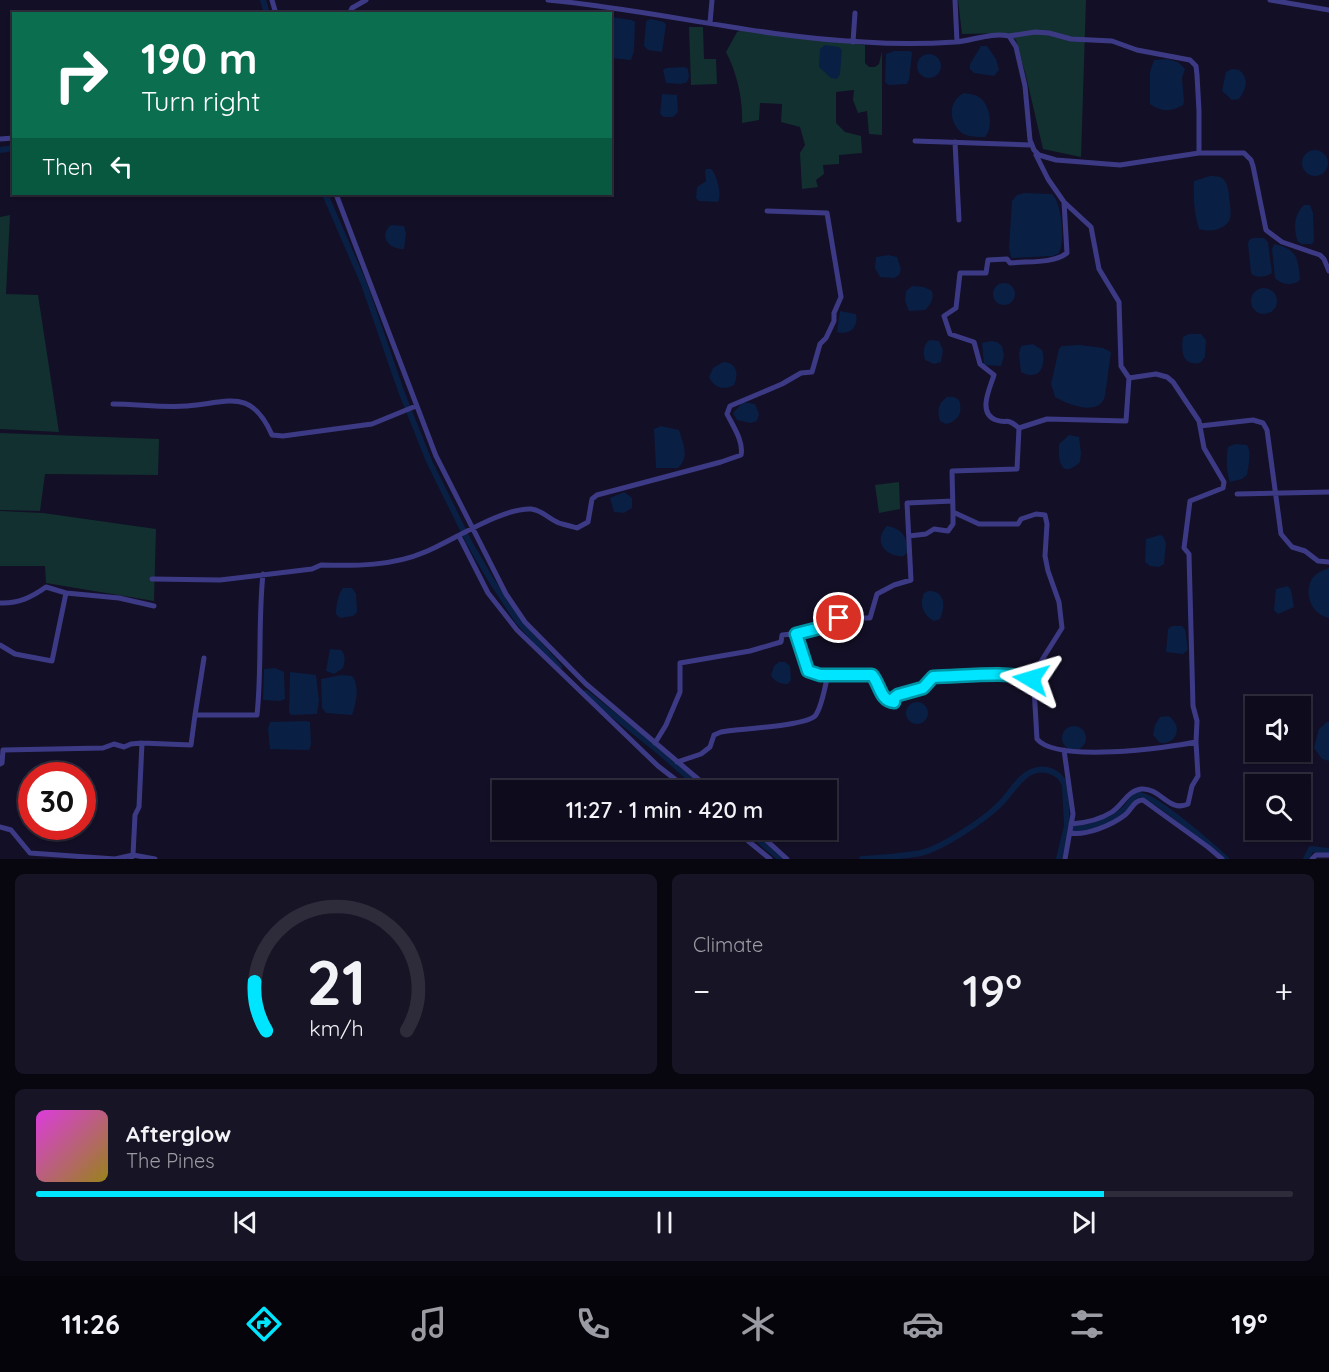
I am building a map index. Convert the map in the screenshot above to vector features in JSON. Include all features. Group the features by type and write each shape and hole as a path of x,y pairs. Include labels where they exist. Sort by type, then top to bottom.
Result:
{"street":[{"path":"350,12 352,8 366,0"},
{"path":"548,0 641,11 755,31 853,42 900,44 957,42 998,35 1049,33 1071,39 1112,41 1137,50 1190,60 1196,66 1199,153"},
{"path":"710,23 712,0"},
{"path":"955,0 957,42"},
{"path":"1269,0 1329,10"},
{"path":"853,42 855,13"},
{"path":"1009,36 1016,47 1025,86 1032,148 1048,179 1064,202 1091,227 1099,268 1119,302 1121,366 1129,378 1126,421 1047,419 1018,428"},
{"path":"915,141 1032,148 1039,155 1056,160 1099,165 1120,165 1199,153 1237,151 1247,156 1252,166 1266,230 1282,242 1320,255 1329,272"},
{"path":"955,142 959,220"},
{"path":"336,195 436,456 506,594 525,622 586,684 699,780"},
{"path":"1018,428 1010,421 996,420 987,413 985,407 994,375 980,364 974,342 950,334 944,315 956,308 960,273 986,273 988,260 1007,259 1010,263 1061,258 1067,253 1064,202"},
{"path":"152,579 220,580 312,569 321,565 391,563 425,552 473,528 518,510 528,509 548,515 558,522 577,528 588,522 592,499 597,495 741,455 739,439 728,414 730,406 782,384 801,373 812,372 819,344 826,339 841,297 827,213 767,211"},
{"path":"1071,824 1111,813 1130,794 1138,790 1152,790 1175,806 1182,807 1188,804 1192,786 1198,776 1197,721 1193,706 1189,554 1184,548 1190,501 1223,488 1224,482 1204,448 1199,421 1173,382 1167,377 1156,374 1129,378"},
{"path":"113,404 187,406 230,399 249,404 266,421 272,435 284,436 372,424 416,406"},
{"path":"1200,426 1253,420 1263,423 1267,430 1281,534 1292,547 1305,551 1318,561 1329,562"},
{"path":"909,536 927,534 934,529 948,531 953,524 952,471 1017,469 1018,428"},
{"path":"1237,494 1329,492"},
{"path":"655,743 678,698 679,663 750,651 781,642 782,635 796,634 835,624 839,618 870,618 877,594 894,585 911,580 907,503 953,501"},
{"path":"953,512 979,524 1018,524 1021,519 1036,514 1045,515 1047,525 1045,556 1059,602 1062,628 1030,679"},
{"path":"459,536 488,593 517,630 658,766 676,780"},
{"path":"195,715 257,715 263,574"},
{"path":"0,603 9,604 32,597 45,586 66,593 119,598 154,606"},
{"path":"0,645 15,654 52,661 66,593"},
{"path":"796,634 808,671 828,675 872,675 884,698 892,702 898,695 923,688 933,677 981,675 1030,679"},
{"path":"0,765 3,750 103,748 114,744 124,747 142,743 191,745 204,658"},
{"path":"677,762 701,754 710,747 714,735 721,732 810,719 818,712 828,675"},
{"path":"1030,679 1034,688 1037,739 1042,744 1078,752 1139,751 1196,742"},
{"path":"132,857 135,815 139,807 142,743"},
{"path":"1064,750 1073,805 1065,859"},
{"path":"1070,833 1096,830 1122,817 1137,801 1143,800 1209,847 1222,859"},
{"path":"0,827 11,830 30,853 115,859 132,857 155,859"},
{"path":"747,840 770,859"},
{"path":"766,840 787,859"},
{"path":"1312,859 1316,855 1329,855"}],"green space":[{"path":"958,0 1086,0 1081,157 1043,149 1016,40 1005,33 962,34"},
{"path":"689,27 703,27 704,59 716,59 717,84 691,85"},
{"path":"742,30 865,45 865,63 869,67 879,64 882,51 882,135 869,134 867,111 858,113 853,100 854,90 836,92 836,123 845,132 861,136 862,153 839,155 839,164 823,165 824,174 816,180 818,187 802,189 800,153 805,145 800,127 781,122 782,104 760,103 759,120 742,123 738,86 726,52 737,32"},
{"path":"10,215 6,294 38,295 59,432 0,429 0,217"},
{"path":"0,433 159,439 158,475 45,474 40,511 0,510"},
{"path":"899,482 900,509 879,513 875,485"},
{"path":"0,511 43,513 156,529 154,601 46,583 45,566 0,566"}],"water":[{"path":"612,17 635,22 634,51 631,60 612,58"},
{"path":"651,19 664,22 666,25 662,52 648,50 644,46 646,23"},
{"path":"825,45 839,47 842,50 840,74 837,79 831,78 819,67 820,49"},
{"path":"981,46 987,46 996,59 999,70 994,76 974,73 970,69 970,64"},
{"path":"894,51 912,53 907,84 889,85 885,82 886,54"},
{"path":"929,54 938,57 941,66 938,75 929,78 920,75 917,66 920,57"},
{"path":"1167,59 1178,62 1185,69 1182,78 1183,105 1166,110 1158,109 1150,104 1150,72 1154,60"},
{"path":"685,67 688,69 687,82 666,83 663,70"},
{"path":"1232,69 1242,73 1246,84 1239,99 1232,100 1222,91 1226,72"},
{"path":"964,93 979,97 986,105 990,122 985,137 964,134 954,123 953,106"},
{"path":"662,94 677,95 678,112 673,117 664,117 660,114"},
{"path":"1315,150 1325,153 1328,163 1325,173 1315,176 1305,173 1302,163 1305,153"},
{"path":"706,169 711,169 717,180 718,202 699,201 696,198 697,187 706,181"},
{"path":"1210,176 1220,177 1226,183 1231,213 1229,221 1223,227 1215,230 1199,229 1194,205 1194,181"},
{"path":"1052,194 1055,199 1062,222 1059,253 1053,256 1011,258 1009,247 1012,201 1017,195"},
{"path":"1304,205 1310,205 1313,213 1314,241 1312,244 1302,244 1296,237 1296,217"},
{"path":"391,225 404,226 406,233 404,249 394,247 387,242 385,234"},
{"path":"1253,238 1264,238 1268,242 1272,273 1267,276 1259,277 1251,273 1248,244"},
{"path":"1274,244 1288,249 1295,256 1300,280 1297,282 1284,283 1275,278 1272,249"},
{"path":"889,255 897,257 901,269 899,275 894,278 880,277 875,268 876,257"},
{"path":"1004,283 1012,286 1015,294 1012,302 1004,305 996,302 993,294 996,286"},
{"path":"912,286 924,287 932,291 932,301 925,310 909,311 905,301 906,291"},
{"path":"1264,288 1273,292 1277,301 1273,310 1264,314 1255,310 1251,301 1255,292"},
{"path":"840,311 856,314 855,326 846,333 837,332"},
{"path":"1189,334 1201,334 1206,340 1205,357 1200,363 1189,362 1184,357 1183,337"},
{"path":"929,340 939,341 943,350 941,362 934,364 925,360 924,349"},
{"path":"991,341 1002,346 1004,356 1001,366 984,365 982,343"},
{"path":"1033,344 1042,350 1043,362 1039,373 1030,375 1021,372 1019,354 1021,346"},
{"path":"1080,345 1103,348 1111,352 1105,396 1097,406 1090,408 1075,406 1055,397 1051,384 1059,349 1062,346"},
{"path":"723,362 731,364 736,369 734,385 726,388 716,386 709,377 713,368"},
{"path":"947,397 959,400 960,408 957,418 946,424 940,421 939,410"},
{"path":"743,402 755,404 759,414 757,421 751,423 737,420 733,413"},
{"path":"661,426 679,430 685,454 678,468 656,468 654,429"},
{"path":"1069,435 1079,437 1081,453 1080,462 1068,469 1064,468 1060,461 1059,444"},
{"path":"1235,444 1247,445 1249,464 1247,475 1230,482 1227,451 1228,447"},
{"path":"624,492 632,498 632,508 624,513 614,512 610,498"},
{"path":"887,526 897,529 905,538 908,552 904,556 892,554 883,547 881,537"},
{"path":"1160,535 1166,543 1164,564 1159,567 1150,566 1145,562 1146,539"},
{"path":"1329,568 1329,618 1315,610 1310,600 1309,589 1313,577"},
{"path":"1288,586 1294,607 1278,614 1274,610 1276,589"},
{"path":"343,588 352,588 356,594 357,612 353,616 340,618 336,614 336,607"},
{"path":"928,591 938,593 943,600 940,619 934,621 925,613 922,606 924,593"},
{"path":"1172,626 1182,626 1185,629 1188,650 1183,654 1166,652 1168,629"},
{"path":"330,649 341,650 345,661 343,668 334,674 326,671"},
{"path":"779,662 785,662 790,666 791,680 788,684 778,682 771,675 774,666"},
{"path":"275,668 284,672 285,699 263,700 264,669"},
{"path":"290,672 316,675 319,701 317,714 291,715 289,712"},
{"path":"341,675 352,676 356,684 356,700 352,715 326,713 322,708 321,679"},
{"path":"917,702 925,705 928,713 925,721 917,724 909,721 906,713 909,705"},
{"path":"1168,716 1176,724 1176,733 1171,741 1160,743 1153,735 1155,725 1160,717"},
{"path":"270,722 310,722 309,750 270,749 268,729"},
{"path":"1329,722 1329,761 1322,759 1314,748 1319,729"},
{"path":"1074,726 1082,730 1086,738 1082,746 1074,750 1066,746 1062,738 1066,730"}],"waterway":[{"path":"263,0 266,12"},
{"path":"0,150 12,148"},
{"path":"325,195 364,284 401,391 429,461 469,542 518,621 559,667"},
{"path":"586,693 692,780"},
{"path":"862,859 921,853 940,846 992,811 1018,782 1036,770 1051,771 1060,777 1065,785 1067,826 1059,859"},
{"path":"1074,829 1108,820 1125,809 1137,795 1144,796 1168,810 1226,859"},
{"path":"759,840 781,859"},
{"path":"1306,859 1311,849 1329,851"}],"route":[{"path":"839,618 835,624 796,634 808,671 820,675 872,675 884,698 888,701 894,702 894,698 898,695 923,688 933,677 981,675 1031,679"}]}
